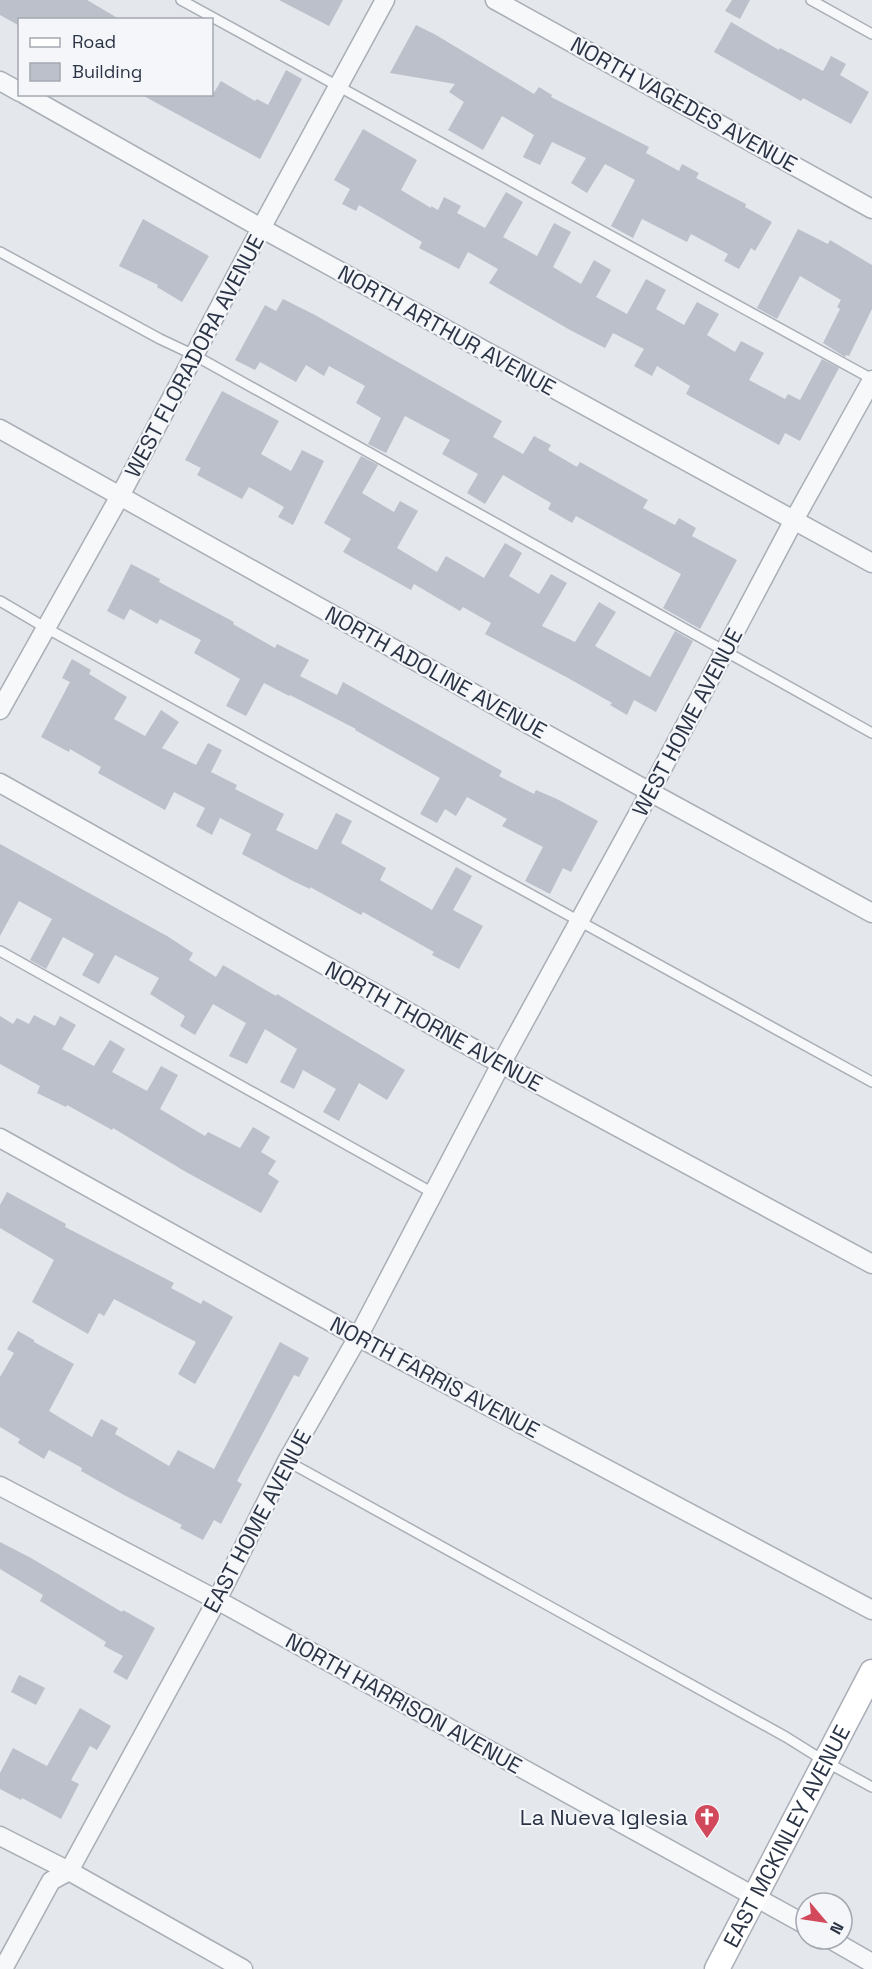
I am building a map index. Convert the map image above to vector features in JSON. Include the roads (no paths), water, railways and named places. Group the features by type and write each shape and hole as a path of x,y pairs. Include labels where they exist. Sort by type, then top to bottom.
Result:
{"main road":[{"name":"EAST MCKINLEY AVENUE","path":"717,1969 872,1672"}],"street":[{"name":"WEST FLORADORA AVENUE","path":"0,710 120,496 261,228 385,0"},
{"name":"NORTH VAGEDES AVENUE","path":"495,0 872,209"},
{"path":"0,81 18,91"},
{"name":"NORTH ARTHUR AVENUE","path":"28,96 261,228 872,562"},
{"name":"WEST HOME AVENUE","path":"501,1064 872,379"},
{"name":"NORTH ADOLINE AVENUE","path":"0,429 650,792 872,913"},
{"name":"NORTH THORNE AVENUE","path":"0,783 501,1064 872,1264"},
{"name":"EAST HOME AVENUE","path":"3,1969 51,1881 69,1871 217,1600 287,1461 358,1337 501,1064"},
{"name":"NORTH FARRIS AVENUE","path":"0,1138 358,1337 872,1610"},
{"name":"NORTH HARRISON AVENUE","path":"0,1486 217,1600 794,1918"},
{"path":"0,1836 69,1871 243,1969"},
{"path":"851,1951 872,1963"}],"lane":[{"path":"181,0 872,379"},
{"path":"811,0 872,34"},
{"path":"0,252 160,339 194,355 872,733"},
{"path":"0,601 872,1082"},
{"path":"0,951 433,1193"},
{"path":"287,1461 786,1737 825,1762 872,1787"}],"place":[{"name":"La Nueva Iglesia","path":"707,1840"}]}
